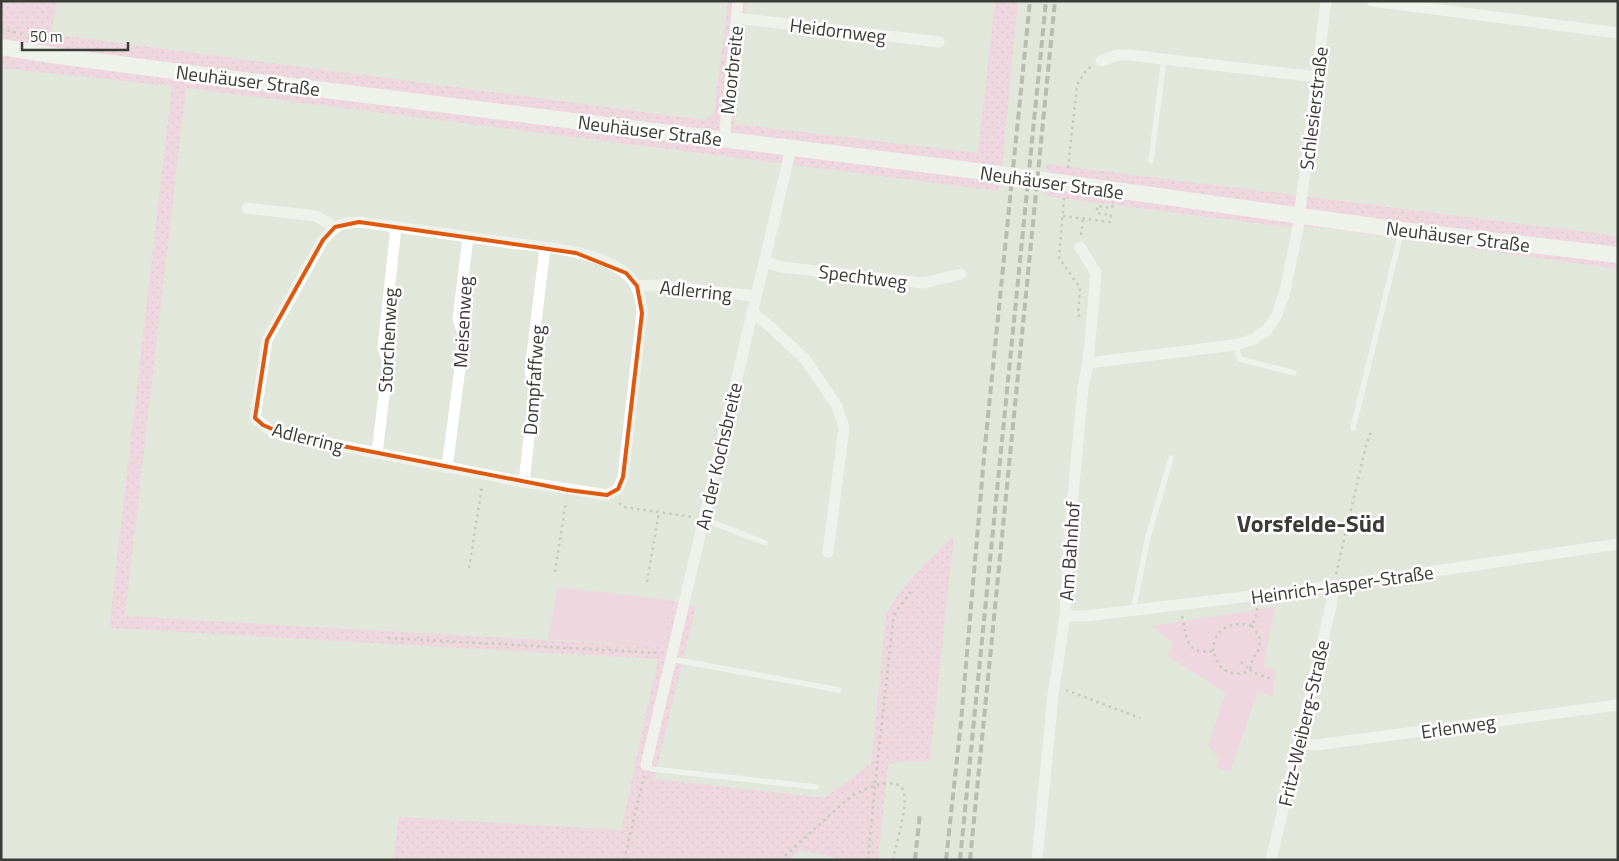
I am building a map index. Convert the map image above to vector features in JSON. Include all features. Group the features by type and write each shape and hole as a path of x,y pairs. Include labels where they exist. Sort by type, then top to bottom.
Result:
{"main road":[{"name":"Neuhäuser Straße","path":"1,47 137,66 994,173 1402,230 1618,255"}],"street":[{"name":"Moorbreite","path":"724,140 738,1"},
{"name":"Schlesierstraße","path":"1299,215 1326,1"},
{"path":"1372,1 1618,33"},
{"name":"Heidornweg","path":"736,18 939,42"},
{"path":"1101,61 1118,55 1129,54 1317,77"},
{"name":"An der Kochsbreite","path":"646,765 790,148"},
{"path":"247,208 316,216 335,227"},
{"path":"1088,363 1235,345 1254,339 1267,330 1277,315 1284,291 1299,215"},
{"name":"Adlerring","path":"360,222 545,248 576,253 612,264 626,273 642,298 642,313 623,477 618,489 607,495 568,490 447,468 271,431 255,418 267,340 323,240 335,227 344,223 360,222"},
{"name":"Storchenweg","path":"377,453 388,362 383,348 396,227"},
{"name":"Meisenweg","path":"447,468 464,337 458,319 468,237"},
{"name":"Am Bahnhof","path":"1036,860 1055,686 1065,616 1069,538 1096,273 1080,247"},
{"name":"Dompfaffweg","path":"524,482 535,387 530,371 545,248"},
{"name":"Spechtweg","path":"764,261 781,267 923,283 961,274"},
{"name":"Adlerring","path":"636,286 656,285 756,296"},
{"path":"752,312 766,322 805,359 837,406 844,428 828,552"},
{"name":"Heinrich-Jasper-Straße","path":"1065,616 1086,616 1133,611 1334,586 1618,544"},
{"name":"Fritz-Weiberg-Straße","path":"1271,860 1334,586"},
{"name":"Erlenweg","path":"1299,744 1316,745 1618,704"}],"lane":[{"path":"1151,161 1164,59"},
{"path":"1353,428 1402,230"},
{"path":"1235,345 1240,359 1294,373"},
{"path":"1133,611 1148,537 1171,458"},
{"path":"704,519 765,542"},
{"path":"671,656 839,690"},
{"path":"646,765 652,769 816,787"}],"path":[{"path":"1068,166 1077,84 1087,69 1101,61"},
{"path":"1064,199 1059,258 1080,288 1078,314 1090,331"},
{"path":"1063,216 1110,222 1111,215 1097,213 1097,206 1112,208"},
{"path":"1080,247 1083,219"},
{"path":"1334,586 1366,445 1372,432"},
{"path":"469,568 484,475"},
{"path":"555,572 568,490"},
{"path":"607,495 624,506 704,519"},
{"path":"647,582 659,512"},
{"path":"868,860 893,621 896,612 913,589"},
{"path":"1252,626 1257,607 1266,594"},
{"path":"1180,605 1187,638 1191,647 1195,651 1213,651"},
{"path":"1244,623 1252,626 1259,636 1260,642 1250,670 1246,673 1237,674 1227,672 1219,665 1213,651 1215,636 1231,624 1244,623"},
{"path":"388,638 671,656"},
{"path":"1241,662 1257,674 1272,679"},
{"path":"1055,686 1140,718"},
{"path":"624,860 646,765"},
{"path":"780,860 855,794 875,785 888,783 896,784 904,792 904,816 893,860"}],"highlighted area":[{"path":"359,222 576,253 626,273 637,286 642,313 623,477 618,489 607,495 568,490 286,435 263,425 255,418 267,340 323,240 335,227"}],"shaded area":[{"path":"1,1 57,1 51,34 705,120 714,113 728,1 747,1 734,124 978,153 995,1 1018,1 998,191 186,88 125,616 663,647 669,600 696,607 654,779 824,798 871,764 886,615 908,583 954,535 930,761 888,764 878,860 845,860 801,850 789,860 393,860 399,817 621,830 658,659 109,628 172,86 1,68"},
{"path":"1047,164 1618,236 1618,269 1326,228 1278,226 1045,196"},
{"path":"557,587 669,600 663,647 548,639"},
{"path":"1275,607 1263,667 1276,669 1272,697 1258,691 1230,772 1216,767 1219,758 1208,746 1226,693 1167,656 1173,643 1151,626"}],"railway":[{"path":"946,860 1030,1"},
{"path":"960,860 1046,1"},
{"path":"970,860 1055,1"},
{"path":"915,860 920,813"}],"district":[{"name":"Vorsfelde-Süd","path":"1311,523"}]}
